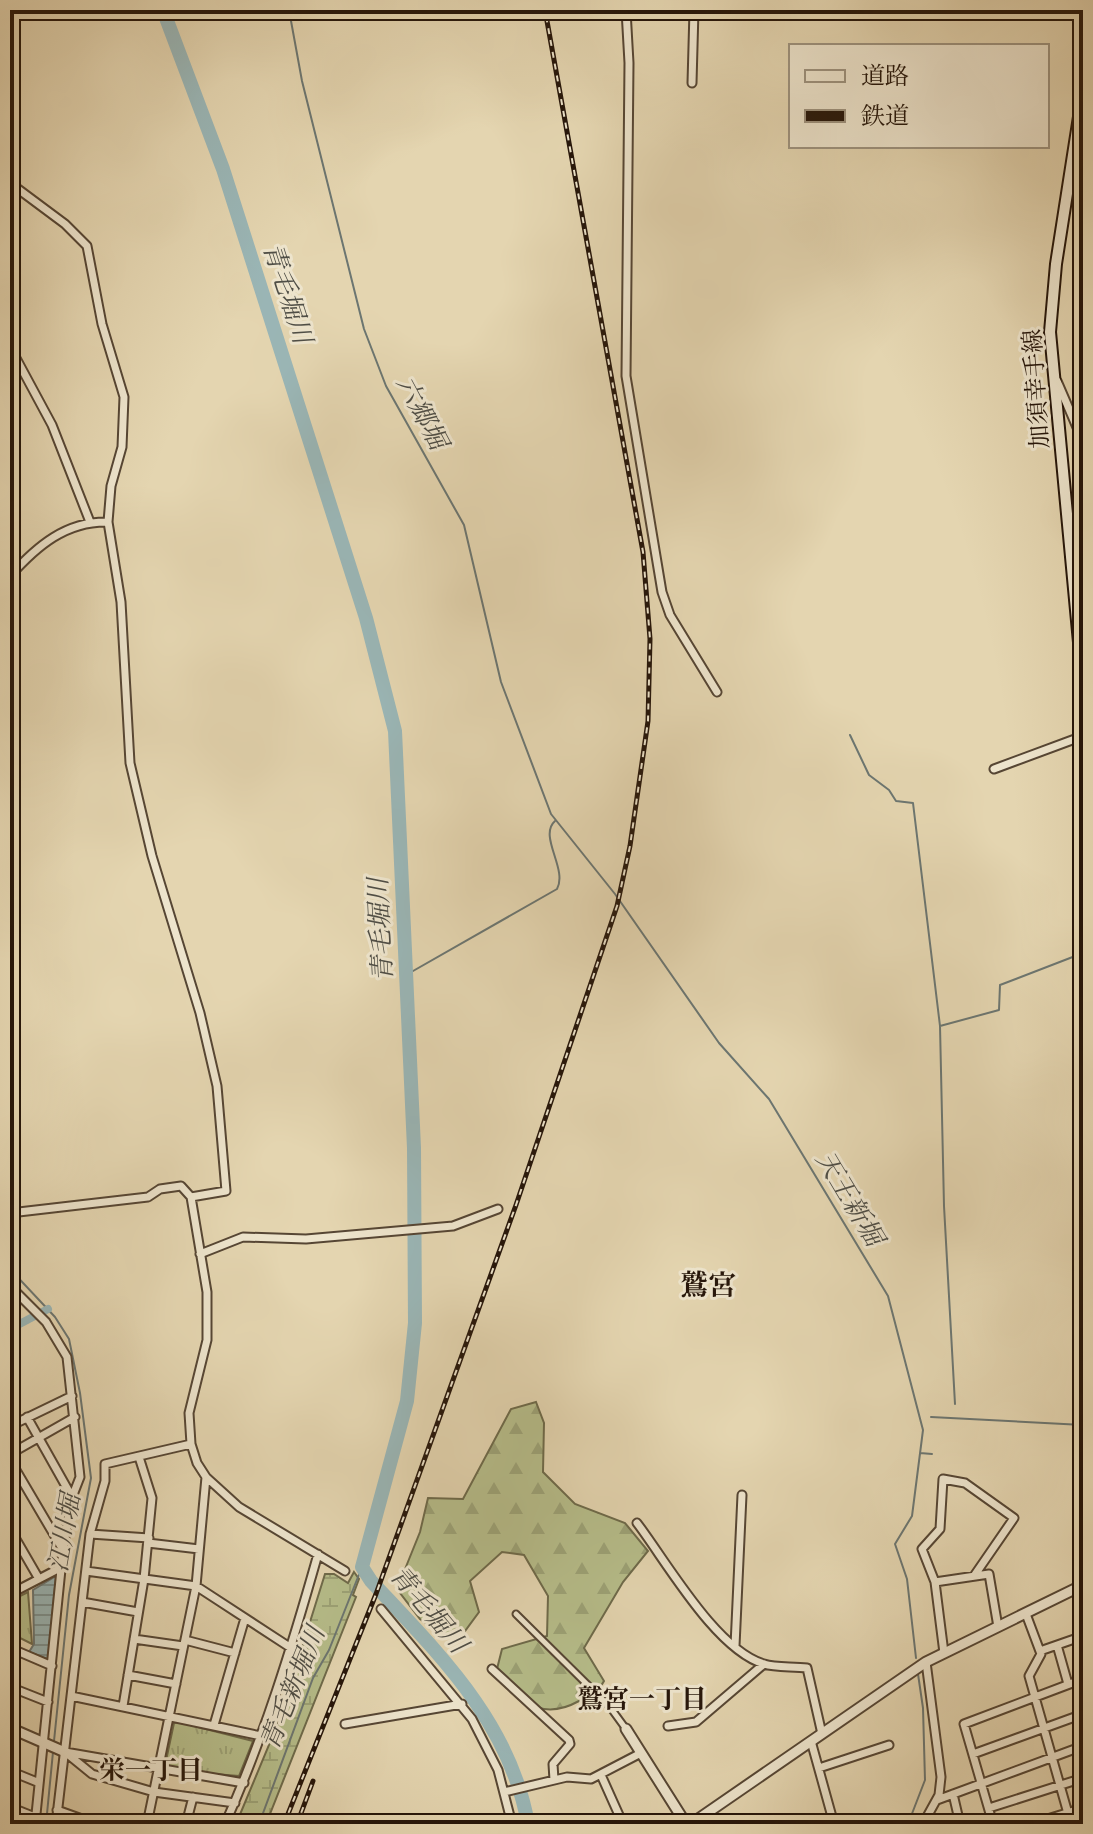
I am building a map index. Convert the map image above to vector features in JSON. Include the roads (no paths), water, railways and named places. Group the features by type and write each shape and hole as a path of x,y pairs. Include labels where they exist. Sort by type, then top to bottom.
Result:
{"main road":[{"name":"加須幸手線","path":"1083,91 1056,264 1050,332 1083,685"}],"street":[{"path":"10,17 11,10"},
{"path":"626,10 629,63 626,376 662,592 670,615 717,692"},
{"path":"692,83 694,10"},
{"path":"10,183 65,224 87,246 93,262 102,324 124,397 122,447 111,486 108,522 121,602 130,763 152,856 200,1013 217,1086 226,1191 191,1197"},
{"path":"10,347 52,425 90,522"},
{"path":"1053,371 1079,432 1083,433"},
{"path":"10,576 52,538 79,523 108,522"},
{"path":"994,769 1083,736"},
{"path":"10,1213 148,1197 160,1189 181,1186 191,1197 207,1292 207,1340 189,1413 191,1444 206,1477 269,1528 345,1571"},
{"path":"200,1254 243,1237 306,1239 458,1225 498,1209"},
{"path":"10,1286 59,1338 67,1357 80,1477 72,1497 63,1550 35,1820 10,1807"},
{"path":"10,1426 72,1396"},
{"path":"27,1417 72,1497"},
{"path":"63,1550 10,1457 75,1417"},
{"path":"56,1824 90,1534 105,1481 105,1464 191,1444"},
{"path":"123,1706 144,1579 152,1498 139,1457"},
{"path":"147,1824 196,1586 206,1477"},
{"path":"944,1653 935,1582 922,1549 940,1529 943,1479 965,1483 1014,1518 974,1576"},
{"path":"735,1646 742,1495"},
{"path":"637,1523 707,1620 735,1646 764,1664 807,1668 822,1734"},
{"path":"10,1529 39,1579"},
{"path":"90,1534 199,1549"},
{"path":"225,1824 261,1736 318,1554"},
{"path":"10,1594 62,1567"},
{"path":"86,1571 196,1586 291,1648"},
{"path":"935,1582 989,1574 998,1627"},
{"path":"516,1614 600,1697 626,1729 689,1824 926,1662 1083,1585"},
{"path":"82,1602 138,1612"},
{"path":"381,1609 405,1642 462,1704 498,1770 506,1792 511,1824"},
{"path":"1026,1614 1040,1651 1029,1676 1071,1824"},
{"path":"214,1725 245,1618"},
{"path":"1040,1651 1083,1636"},
{"path":"134,1639 184,1643 235,1653"},
{"path":"1057,1645 1068,1684"},
{"path":"10,1648 52,1666"},
{"path":"923,1824 937,1800 941,1777 926,1662"},
{"path":"668,1726 696,1722 764,1664"},
{"path":"492,1669 569,1740 570,1744 553,1764 554,1780"},
{"path":"128,1675 176,1684"},
{"path":"993,1824 964,1724 1083,1679"},
{"path":"10,1687 48,1702"},
{"path":"71,1696 261,1736"},
{"path":"345,1724 462,1704"},
{"path":"973,1754 1044,1725 1083,1714"},
{"path":"10,1728 65,1752 160,1771 244,1783"},
{"path":"811,1741 834,1824"},
{"path":"819,1768 889,1745"},
{"path":"937,1800 1083,1746"},
{"path":"65,1752 92,1774 154,1792 235,1803"},
{"path":"506,1792 554,1780 601,1775 641,1753"},
{"path":"10,1771 37,1782"},
{"path":"601,1775 623,1824"},
{"path":"989,1808 1083,1778"},
{"path":"953,1794 960,1824"},
{"path":"186,1824 193,1797"},
{"path":"1031,1824 1083,1808"},
{"path":"57,1810 96,1824"}],"water":[{"path":"56,1576 48,1659 29,1652 34,1644 33,1590"}],"waterway":[{"name":"青毛堀川","path":"163,10 223,169 366,618 395,731 414,1148 415,1323 407,1401 362,1567 371,1581 446,1663 488,1722 519,1787 528,1824"},
{"name":"天王新堀","path":"289,10 302,81 364,329 386,386 464,525 501,682 551,814 615,894 719,1043 769,1099 888,1296 923,1430 912,1516 895,1544 907,1579 916,1658"},
{"path":"850,735 869,775 889,790 896,801 913,803 940,1026"},
{"path":"406,975 557,889 559,872 550,835 555,821"},
{"path":"955,1404 944,1206 940,1026 999,1010 1000,985 1083,953"},
{"name":"江川堀","path":"10,1269 55,1317 69,1339 80,1393 91,1478 69,1595 54,1741"},
{"path":"10,1329 48,1309"},
{"path":"931,1417 1083,1425"},
{"path":"920,1453 932,1454"},
{"name":"青毛新堀川","path":"259,1824 313,1678 329,1650 362,1567"},
{"name":"天王新堀","path":"908,1824 925,1780 923,1708 918,1674"},
{"name":"江川堀","path":"46,1824 53,1752"}],"railway":[{"path":"284,1824 376,1594 516,1205 617,906 630,846 648,721 650,639 643,552 545,10"},
{"path":"297,1824 313,1781"}],"district":[{"name":"鷲宮","path":"708,1285"},
{"name":"鷲宮一丁目","path":"642,1699"},
{"name":"栄一丁目","path":"151,1770"}],"water label":[{"name":"六郷堀","path":"422,412"}]}
